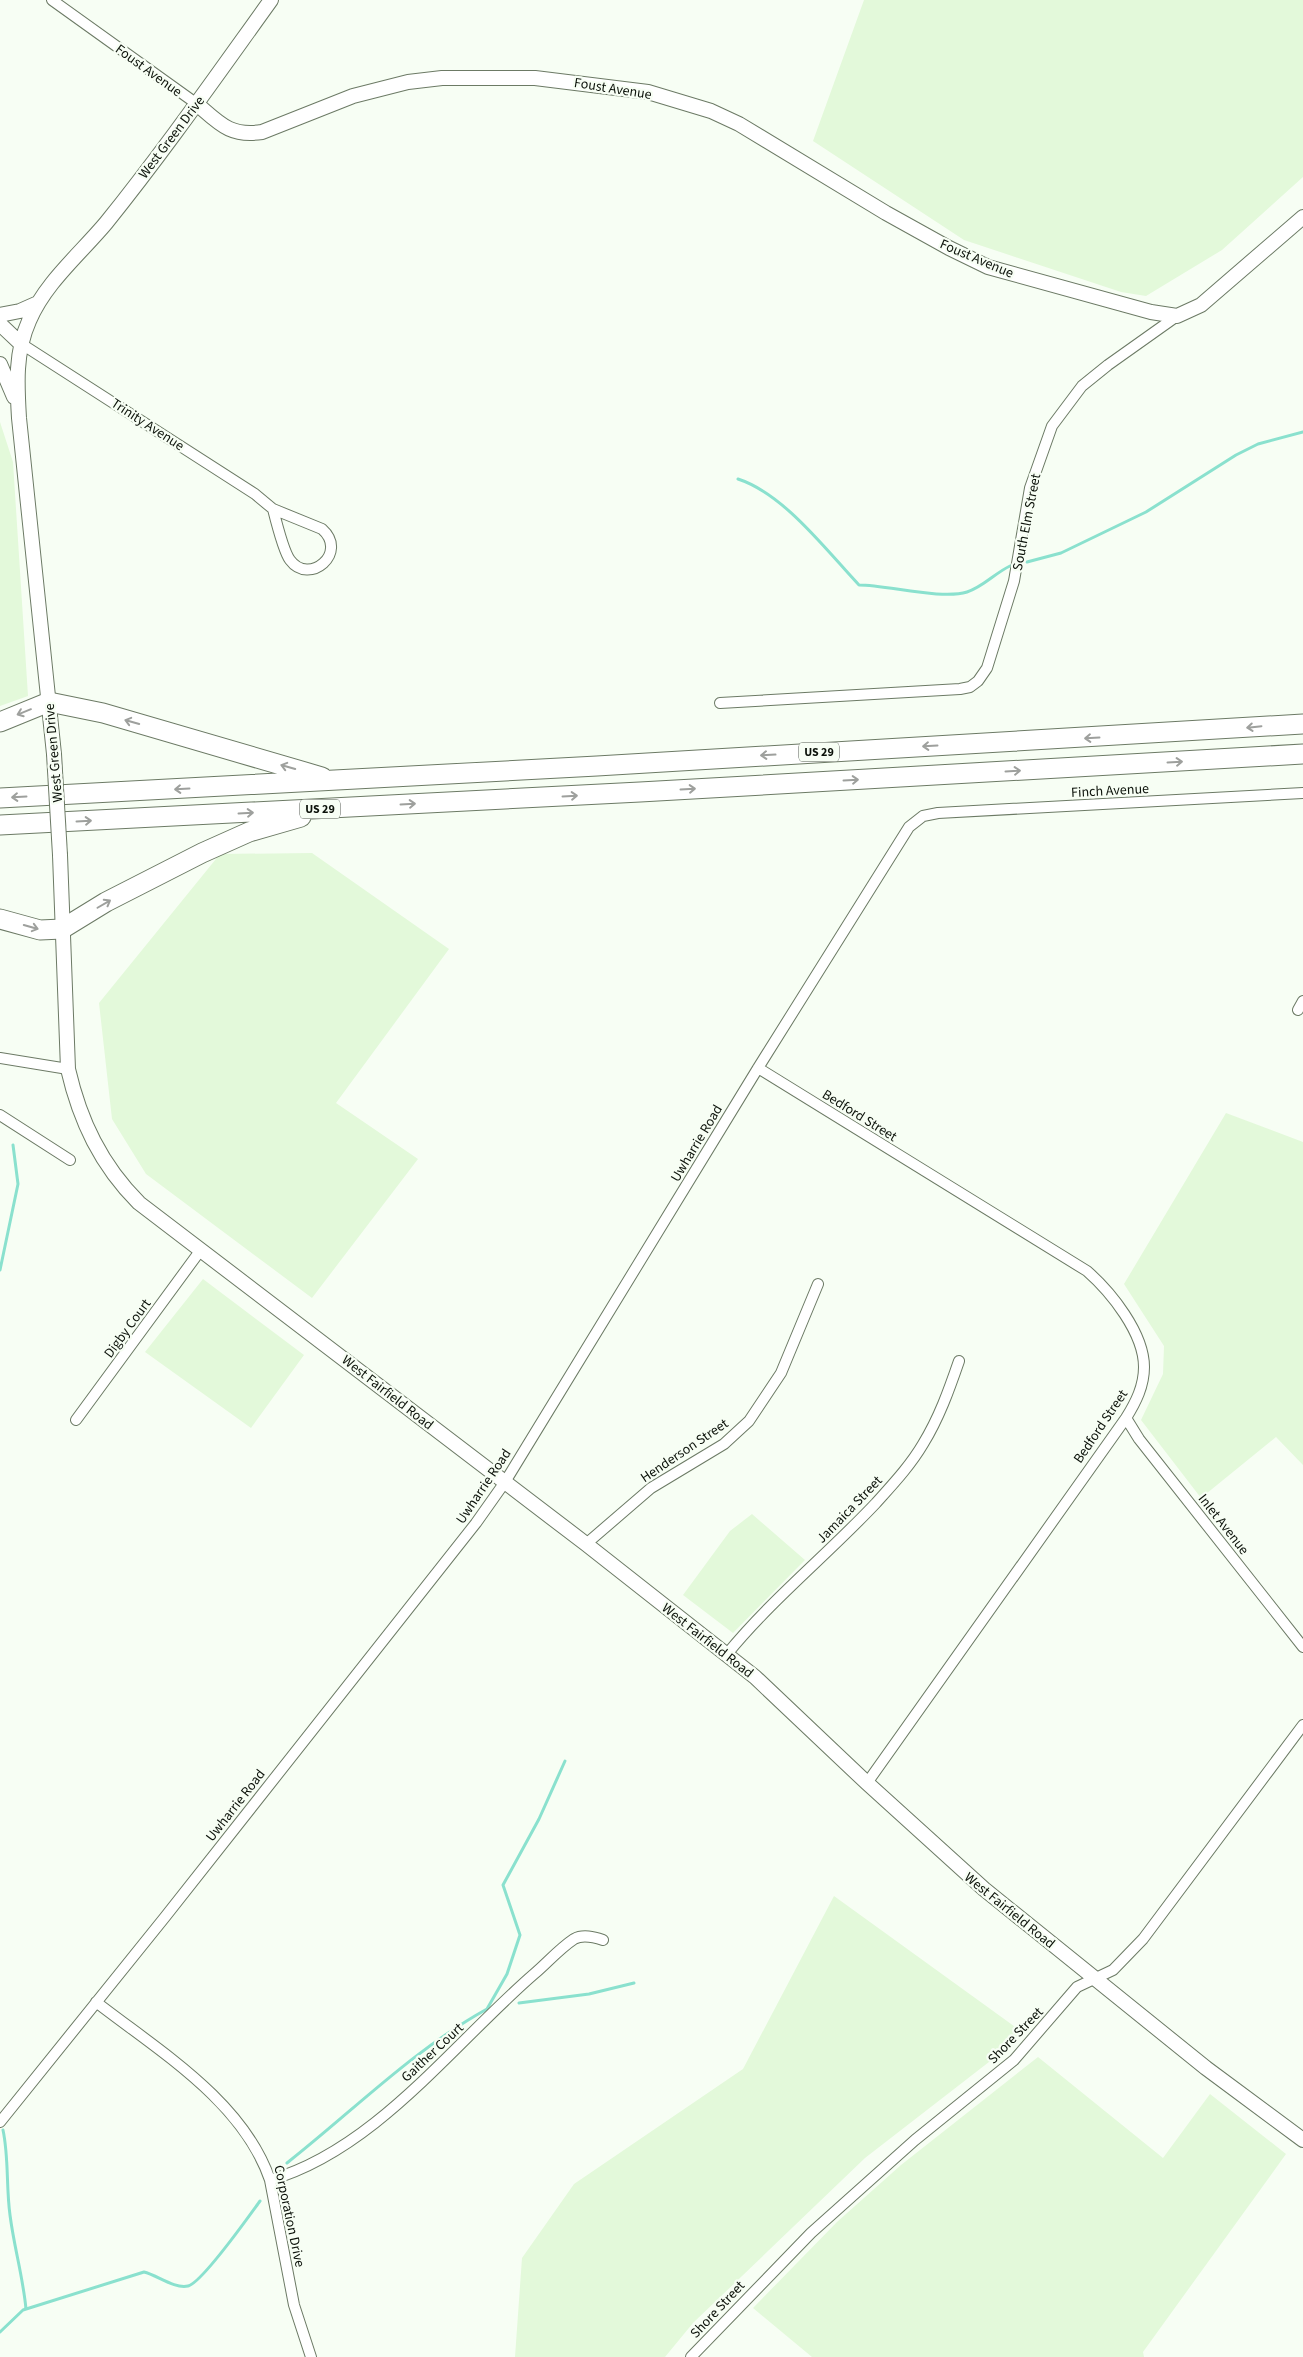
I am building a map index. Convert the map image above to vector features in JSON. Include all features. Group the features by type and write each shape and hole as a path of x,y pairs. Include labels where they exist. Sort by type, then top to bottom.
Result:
{"highway":[{"path":"0,722 49,702 102,713 335,780"},
{"name":"US 29","path":"0,798 1303,724"},
{"name":"US 29","path":"0,825 1303,754"},
{"path":"0,919 40,930 62,930 106,902 202,853 249,832 331,808"}],"main road":[{"name":"West Green Drive","path":"102,1157 84,1123 68,1069 54,754 18,410 20,343 38,303 106,223 197,104 271,0"},
{"name":"Foust Avenue","path":"197,104 226,129 249,134 262,132 353,96 408,82 442,78 535,78 648,92 711,111 739,124 886,213 988,266 1142,310 1177,316"},
{"name":"South Elm Street","path":"1177,316 1201,305 1303,218"},
{"name":"West Green Drive","path":"20,343 37,324 61,282 66,268"},
{"path":"0,315 20,312 38,303"},
{"name":"Trinity Avenue","path":"0,324 20,343"},
{"name":"Trinity Avenue","path":"0,332 20,343"},
{"path":"0,364 18,410"},
{"name":"West Fairfield Road","path":"102,1157 112,1173 138,1203 329,1347 727,1654 755,1677 960,1868 1094,1979 1206,2068 1303,2140"}],"street":[{"name":"Foust Avenue","path":"52,0 197,104"},
{"name":"South Elm Street","path":"720,703 960,690 978,681 987,668 1014,581 1023,540 1030,488 1052,426 1082,386 1177,316"},
{"name":"Trinity Avenue","path":"20,343 238,484 273,509 314,525 327,534 331,545 331,552 324,563 314,569 300,568 289,559 273,509"},
{"name":"Finch Avenue","path":"920,818 938,813 1303,793"},
{"name":"Uwharrie Road","path":"0,2122 476,1523 505,1482 892,851 909,827 920,818"},
{"path":"0,1058 68,1069"},
{"name":"Bedford Street","path":"758,1068 1078,1265 1098,1281 1127,1318 1137,1340 1144,1365 1139,1394 1126,1418 867,1783"},
{"path":"0,1115 70,1160"},
{"name":"Digby Court","path":"76,1420 200,1251"},
{"name":"Henderson Street","path":"586,1544 651,1488 724,1444 749,1421 781,1373 818,1284"},
{"name":"Jamaica Street","path":"727,1654 784,1592 848,1532 902,1474 923,1444 945,1403 959,1361"},
{"name":"Inlet Avenue","path":"1126,1418 1139,1439 1303,1647"},
{"name":"Shore Street","path":"691,2357 811,2232 915,2140 1014,2060 1076,1988 1113,1970 1142,1939 1303,1725"},
{"name":"Gaither Court","path":"270,2180 326,2158 357,2136 407,2094 517,1989 575,1938 591,1936 603,1940"},
{"name":"Corporation Drive","path":"96,2002 215,2097 253,2143 264,2162 270,2180 294,2305 311,2357"}],"shaded area":[{"path":"864,0 1303,0 1303,177 1222,250 1146,296 1121,292 964,240 813,141"},
{"path":"0,422 13,462 28,696 0,706"},
{"path":"312,853 449,949 336,1103 418,1159 312,1298 146,1174 112,1119 99,1003 220,854"},
{"path":"1226,1113 1303,1142 1303,1465 1276,1437 1201,1498 1141,1420 1163,1374 1164,1346 1124,1284"},
{"path":"203,1279 304,1355 251,1428 145,1352"},
{"path":"752,1514 805,1560 733,1633 683,1595 730,1531"},
{"path":"834,1896 1025,2034 865,2158 693,2323 665,2357 515,2357 522,2258 574,2184 743,2069"},
{"path":"1038,2057 1163,2158 1210,2094 1286,2154 1143,2352 1144,2357 812,2357 753,2308 837,2222 901,2165"}],"waterway":[{"path":"1027,562 1061,553 1146,512 1236,455 1258,444 1303,432"},
{"path":"738,479 755,486 788,510 859,585 956,594 973,590 1010,566"},
{"path":"0,1270 18,1184 13,1145"},
{"path":"487,2009 507,1974 520,1935 503,1885 539,1819 565,1761"},
{"path":"519,2003 589,1994 634,1983"},
{"path":"287,2163 409,2062 460,2025 487,2009"},
{"path":"3,2130 10,2215 26,2309"},
{"path":"0,2332 23,2310 144,2272 177,2286 188,2286 204,2274 260,2201"}]}
